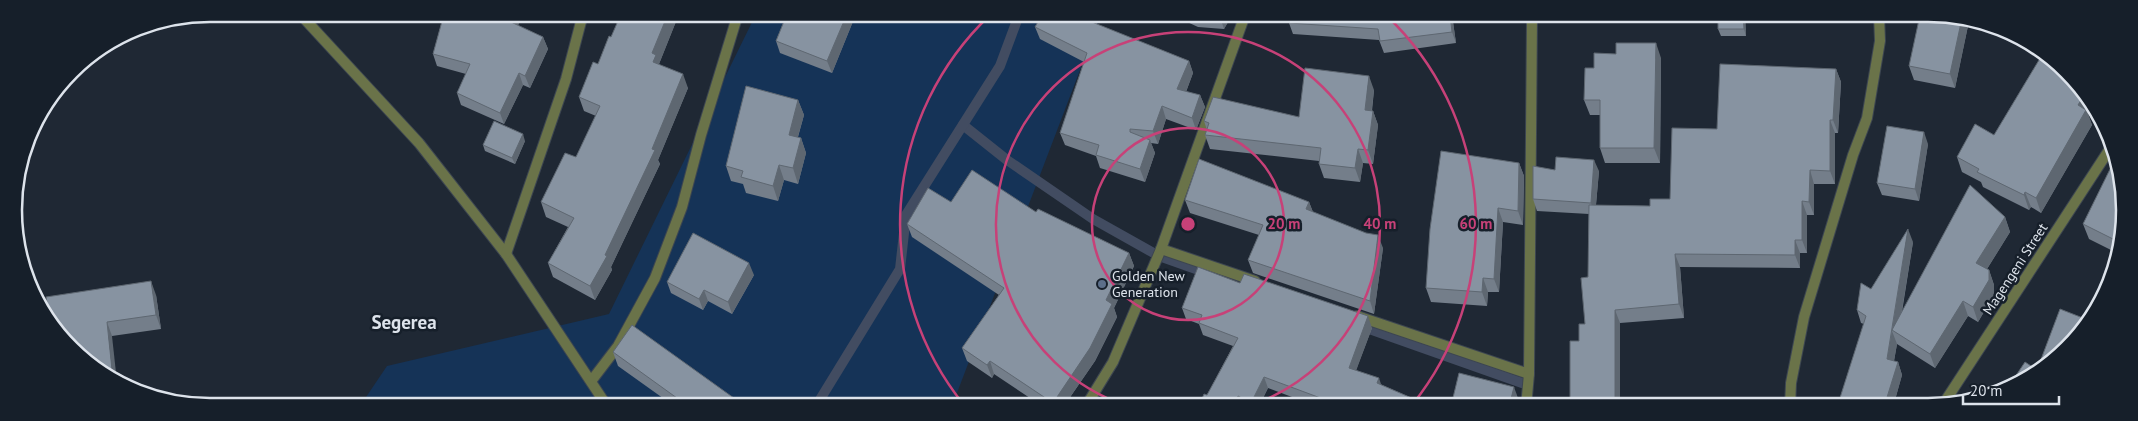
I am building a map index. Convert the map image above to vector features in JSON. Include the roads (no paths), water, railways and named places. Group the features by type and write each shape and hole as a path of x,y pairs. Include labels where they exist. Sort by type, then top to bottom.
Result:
{"street":[{"path":"307,22 419,143 506,254 602,398"},
{"path":"506,254 566,79 582,22"},
{"path":"592,380 618,346 656,278 682,208 701,135 736,22"},
{"path":"1091,398 1113,362 1162,249 1243,22"},
{"path":"1526,398 1532,22"},
{"path":"1790,398 1790,383 1804,317 1853,155 1867,118 1880,41 1879,22"},
{"name":"Magengeni Street","path":"1948,397 2107,153"},
{"path":"1162,249 1265,285"},
{"path":"1350,313 1528,374"}],"waterway":[{"path":"821,398 900,269 906,215 1000,66 1016,22"},
{"path":"963,125 1007,160 1093,219 1159,256 1210,274"},
{"path":"1358,325 1522,383"}],"place":[{"name":"Golden New Generation","path":"1102,284"}],"district":[{"name":"Segerea","path":"404,322"}]}
